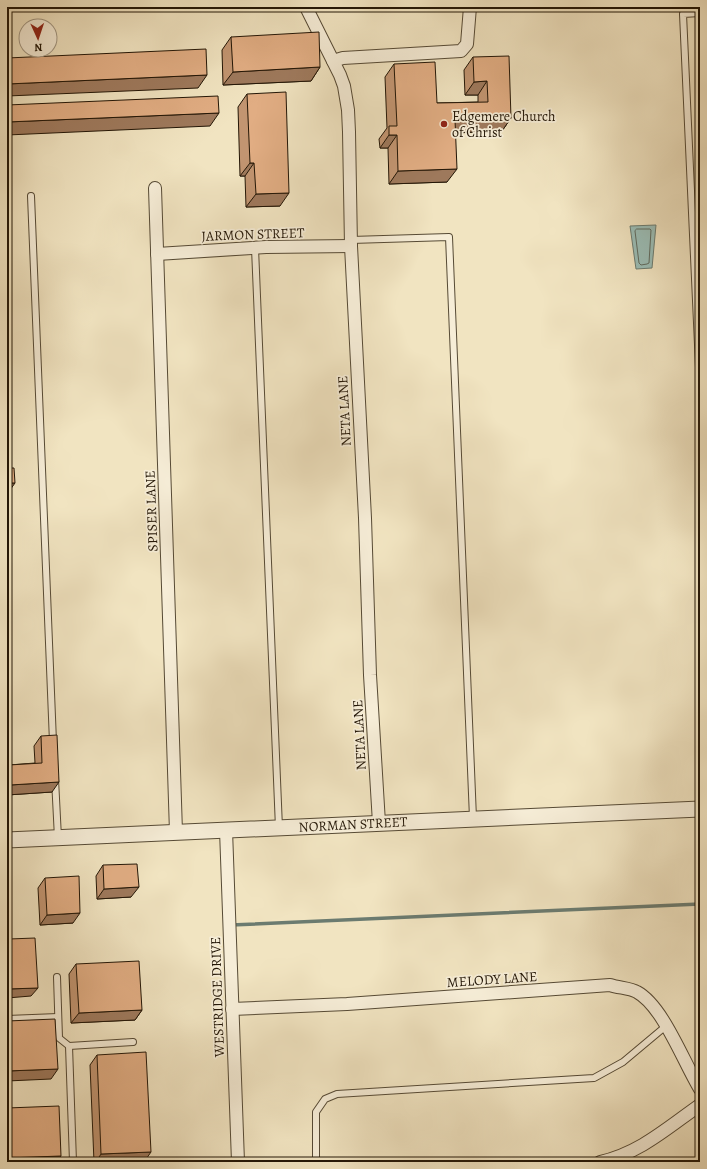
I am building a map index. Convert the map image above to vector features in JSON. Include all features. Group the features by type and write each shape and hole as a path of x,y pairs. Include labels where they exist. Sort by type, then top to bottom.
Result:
{"street":[{"name":"NETA LANE","path":"306,7 334,61 344,86 348,110 351,243 365,518 370,675 379,823"},
{"path":"334,61 343,58 461,51 467,44 470,7"},
{"name":"SPISER LANE","path":"155,188 176,832"},
{"name":"JARMON STREET","path":"157,254 351,243"},
{"name":"NORMAN STREET","path":"7,840 700,809"},
{"name":"WESTRIDGE DRIVE","path":"226,830 238,1162"},
{"name":"MELODY LANE","path":"232,1009 355,1003 610,985 637,992 652,1004 666,1026 700,1089"},
{"path":"600,1162 620,1157 634,1150 700,1105"}],"lane":[{"path":"700,13 683,14 700,390"},
{"path":"31,196 54,751"},
{"path":"351,243 449,237 473,819"},
{"path":"255,248 279,828"},
{"path":"55,774 58,838"},
{"path":"57,977 59,1038 69,1046 133,1042"},
{"path":"7,1019 58,1017"},
{"path":"316,1162 316,1112 325,1099 337,1094 594,1078 623,1062 666,1026"},
{"path":"69,1046 73,1162"}],"water":[{"path":"656,225 652,268 636,269 630,226"}],"building":[{"path":"319,32 320,67 233,72 231,37"},
{"path":"206,49 207,75 7,84 7,58 58,58 58,56"},
{"name":"Edgemere Church of Christ","path":"509,56 511,118 455,120 457,169 398,171 397,135 389,135 389,126 397,126 394,64 435,62 437,103 488,102 487,81 474,82 473,57"},
{"path":"286,92 289,193 256,194 254,163 250,163 247,94"},
{"path":"218,96 219,113 7,122 7,105"},
{"path":"7,468 14,468 15,483 7,483"},
{"path":"57,735 59,782 10,785 9,765 42,763 41,736"},
{"path":"137,864 139,887 104,889 103,865"},
{"path":"79,876 80,913 47,915 45,878"},
{"path":"7,894 9,939 35,938 38,988 7,989"},
{"path":"139,961 142,1010 79,1013 76,964"},
{"path":"55,1019 58,1069 7,1071 7,1021"},
{"path":"146,1052 151,1152 101,1154 97,1055"},
{"path":"59,1106 61,1156 7,1158 7,1108"}],"waterway":[{"path":"231,925 700,904"}],"place":[{"name":"Edgemere Church of Christ","path":"444,124"}]}
